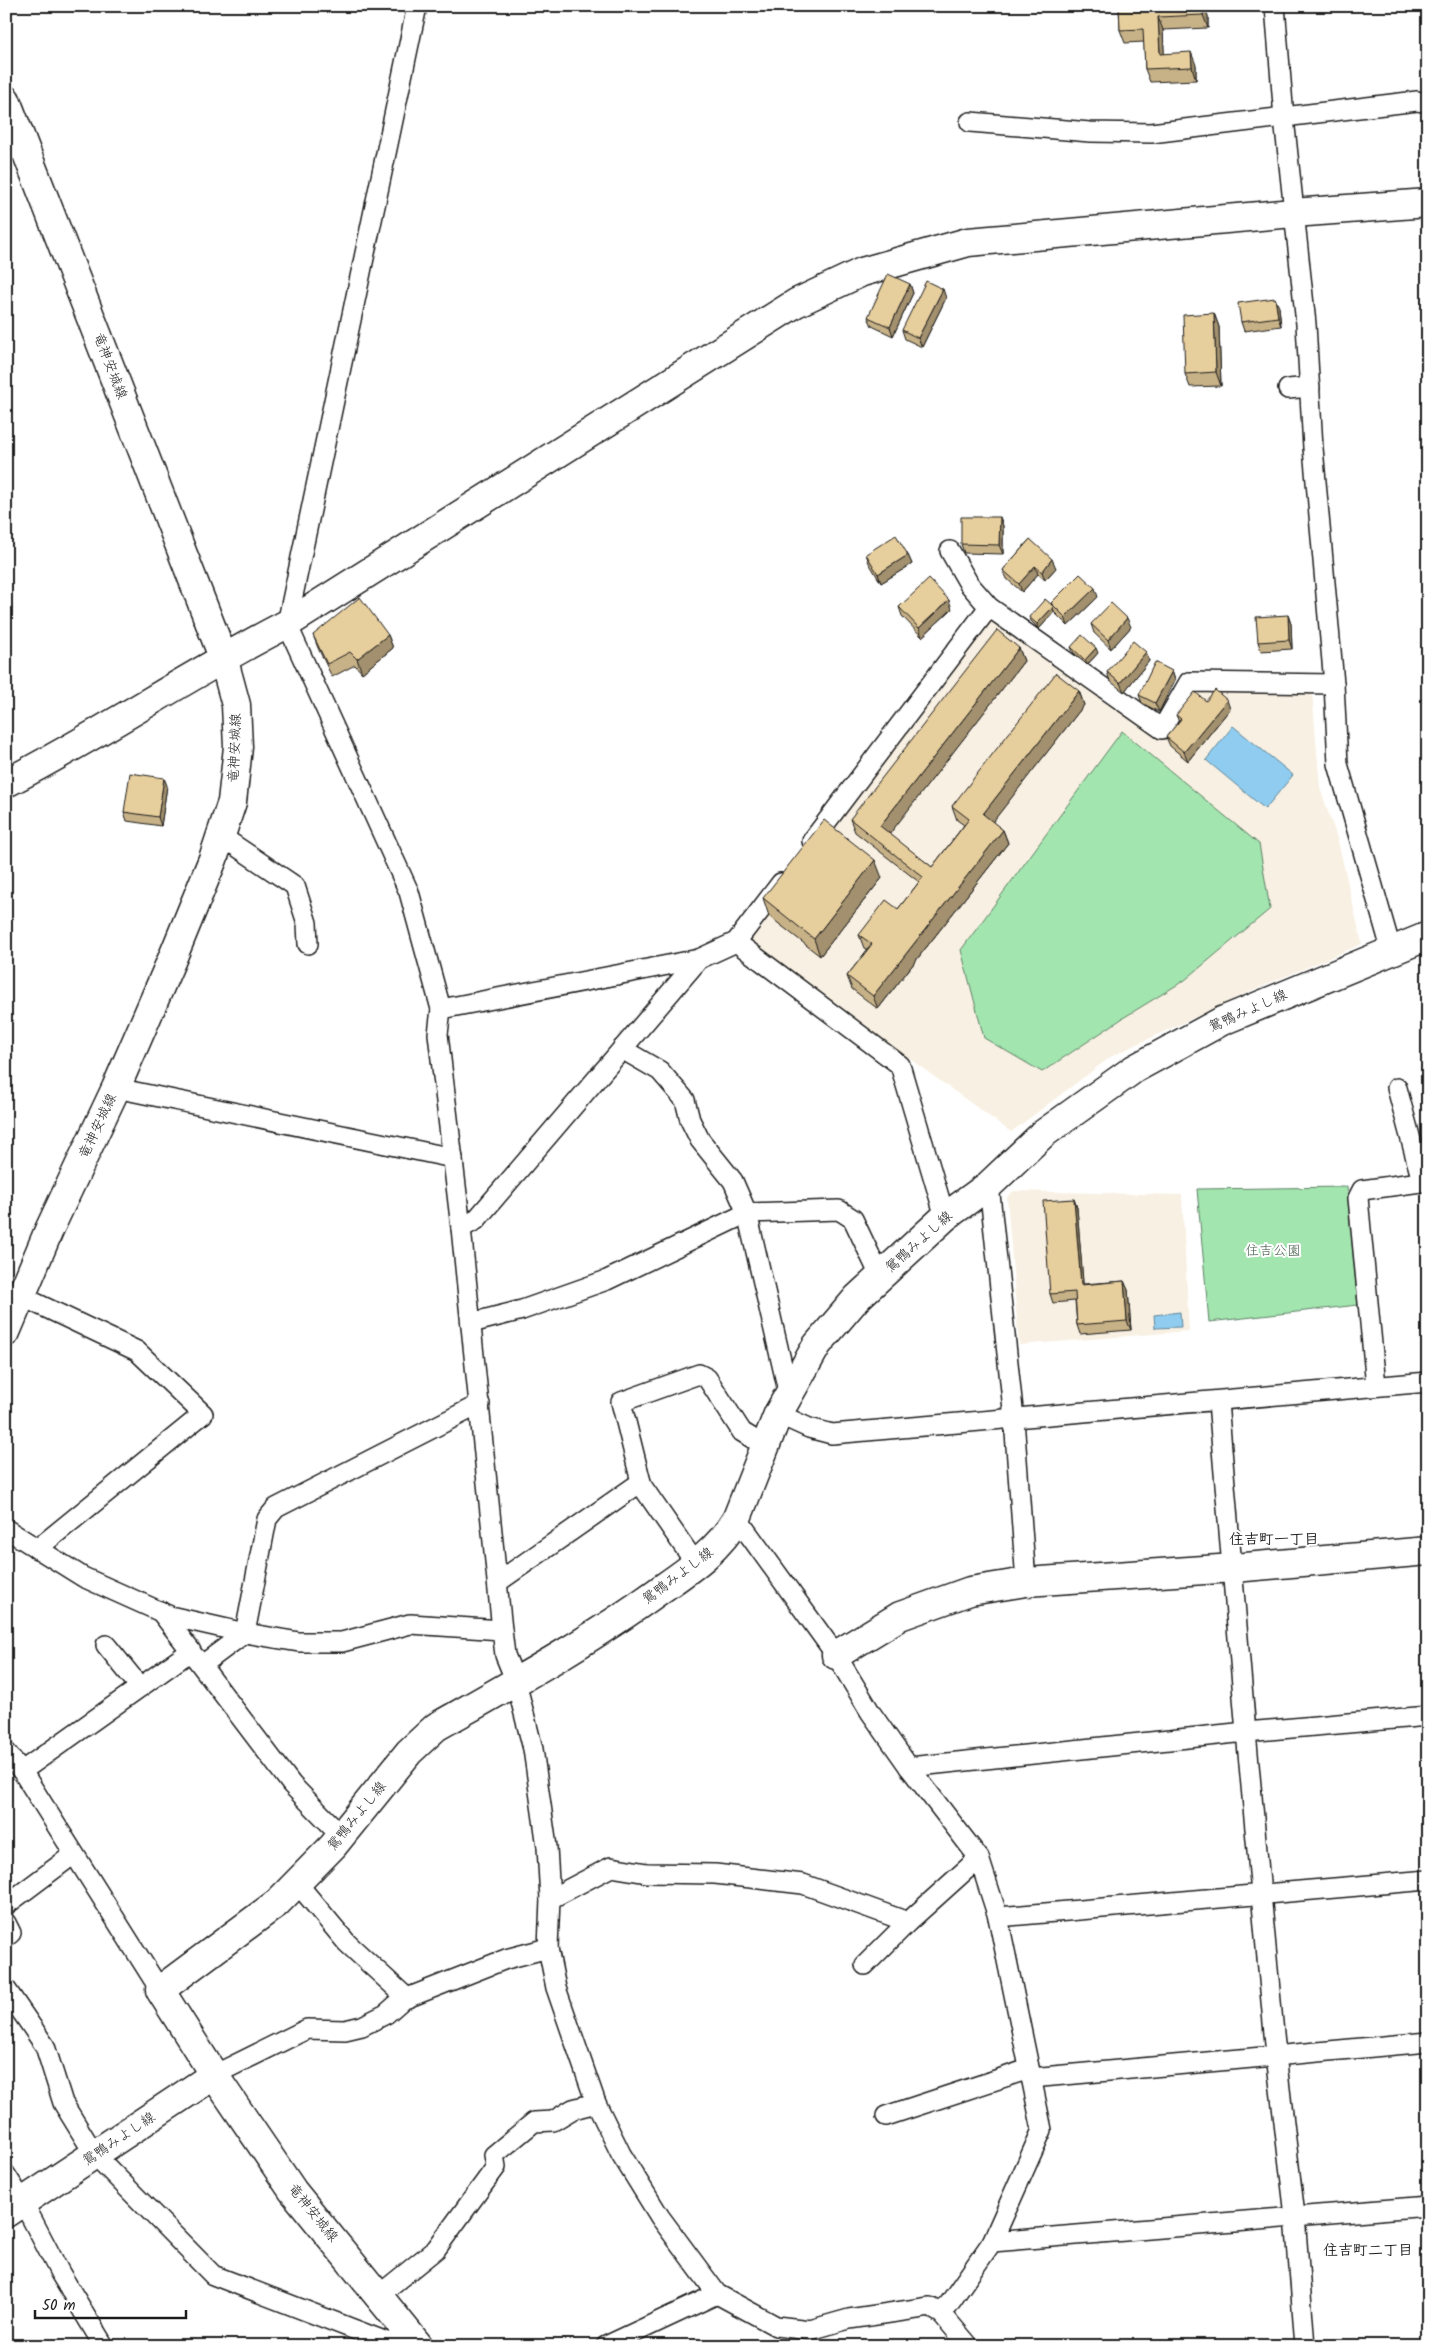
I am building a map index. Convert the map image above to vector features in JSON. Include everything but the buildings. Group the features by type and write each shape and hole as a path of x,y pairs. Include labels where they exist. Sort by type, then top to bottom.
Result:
{"street":[{"path":"417,6 287,624 409,892 441,1009 438,1034 480,1404 502,1630 506,1655 516,1682 533,1749 547,1848 550,1899 548,1948 556,1988 596,2103 621,2154 660,2217 717,2294 776,2326 810,2330 849,2319 930,2307 942,2314 969,2346"},
{"path":"1276,6 1284,118 1306,324 1334,684 1338,764 1391,949"},
{"name":"竜神安城線","path":"6,100 15,148 223,657 236,706 238,747 232,802 221,836 172,959 116,1088 49,1230 6,1332"},
{"path":"970,122 1090,132 1151,133 1417,101 1428,103"},
{"path":"6,782 64,753 223,657 287,624 796,303 862,272 968,242 1294,213 1428,204"},
{"path":"1288,389 1310,387"},
{"path":"950,551 969,584 989,607 1162,729 1189,682 1334,684"},
{"path":"802,855 989,607"},
{"path":"221,836 295,886 307,922 308,944"},
{"path":"441,1009 699,959 736,942 790,871"},
{"name":"鴛鴨みよし線","path":"160,1990 277,1903 341,1835 409,1752 436,1727 516,1682 633,1610 708,1555 728,1534 737,1518 783,1405 817,1345 856,1298 945,1216 989,1185 1043,1134 1134,1069 1222,1020 1391,949 1428,936"},
{"path":"736,942 900,1064 945,1216"},
{"path":"461,1228 476,1220 699,959"},
{"path":"622,1050 660,1071 684,1100 690,1120 700,1140 719,1161 733,1181 747,1213 783,1405 809,1428 832,1434 1218,1402 1428,1382"},
{"path":"116,1088 453,1158"},
{"path":"1376,1386 1358,1198 1362,1190 1425,1181 1396,1088"},
{"path":"989,1185 1014,1419 1026,1582"},
{"path":"471,1323 522,1310 607,1280 747,1213 839,1210 853,1219 880,1276"},
{"path":"22,1296 137,1351 203,1414 37,1549"},
{"path":"696,1564 641,1482 621,1402 699,1374 707,1378 742,1432 765,1446"},
{"path":"1218,1402 1234,1568 1246,1732 1276,2055 1295,2216 1305,2346"},
{"path":"245,1633 267,1519 276,1508 480,1404"},
{"path":"498,1582 641,1482"},
{"path":"737,1518 836,1656 871,1713 909,1767 979,1858 998,1917 1042,2130 992,2242 942,2314"},
{"path":"6,1529 83,1577 170,1616 245,1633 299,1642 342,1642 410,1624 502,1630"},
{"path":"836,1656 900,1616 970,1591 1026,1582 1234,1568 1428,1551"},
{"path":"160,1611 292,1785 341,1835"},
{"path":"22,1771 140,1686 245,1633"},
{"path":"106,1645 140,1686"},
{"path":"909,1767 1246,1732 1428,1716"},
{"path":"6,1752 22,1771 214,2075 307,2029 345,2030 362,2026 386,2014 406,1998 506,1960 548,1948"},
{"path":"6,1905 74,1854"},
{"path":"865,1965 908,1922 979,1858"},
{"path":"550,1899 611,1867 647,1872 715,1874 803,1884 908,1922"},
{"path":"998,1917 1428,1880"},
{"path":"296,1883 347,1943 406,1998"},
{"path":"6,1923 11,1933 6,1937"},
{"path":"6,1989 44,2046 63,2102 95,2154 213,2275 392,2344 417,2343"},
{"path":"886,2116 1030,2073 1428,2042"},
{"name":"竜神安城線","path":"214,2075 294,2191 417,2343"},
{"name":"鴛鴨みよし線","path":"15,2208 214,2075"},
{"path":"379,2295 436,2249 496,2167 494,2155 534,2122 553,2121 573,2109 596,2103"},
{"path":"6,2175 15,2208 60,2272 104,2346"},
{"path":"992,2242 1428,2206"},
{"path":"606,2346 717,2294"}],"shaded area":[{"path":"991,619 1115,702 1163,741 1190,694 1201,688 1312,691 1320,788 1338,841 1362,944 1253,990 1112,1056 1011,1132 746,941"},
{"path":"1014,1191 1182,1195 1189,1331 1019,1345 1007,1197"}],"green space":[{"path":"1122,731 1259,844 1270,909 1185,980 1123,1018 1042,1072 984,1038 961,950"},
{"name":"住吉公園","path":"1347,1187 1358,1305 1209,1322 1197,1189"}],"water":[{"path":"1233,726 1293,775 1265,809 1206,760"},
{"path":"1180,1312 1181,1327 1155,1328 1154,1315"}],"district":[{"name":"住吉町一丁目","path":"1274,1540"},
{"name":"住吉町二丁目","path":"1368,2251"}]}
